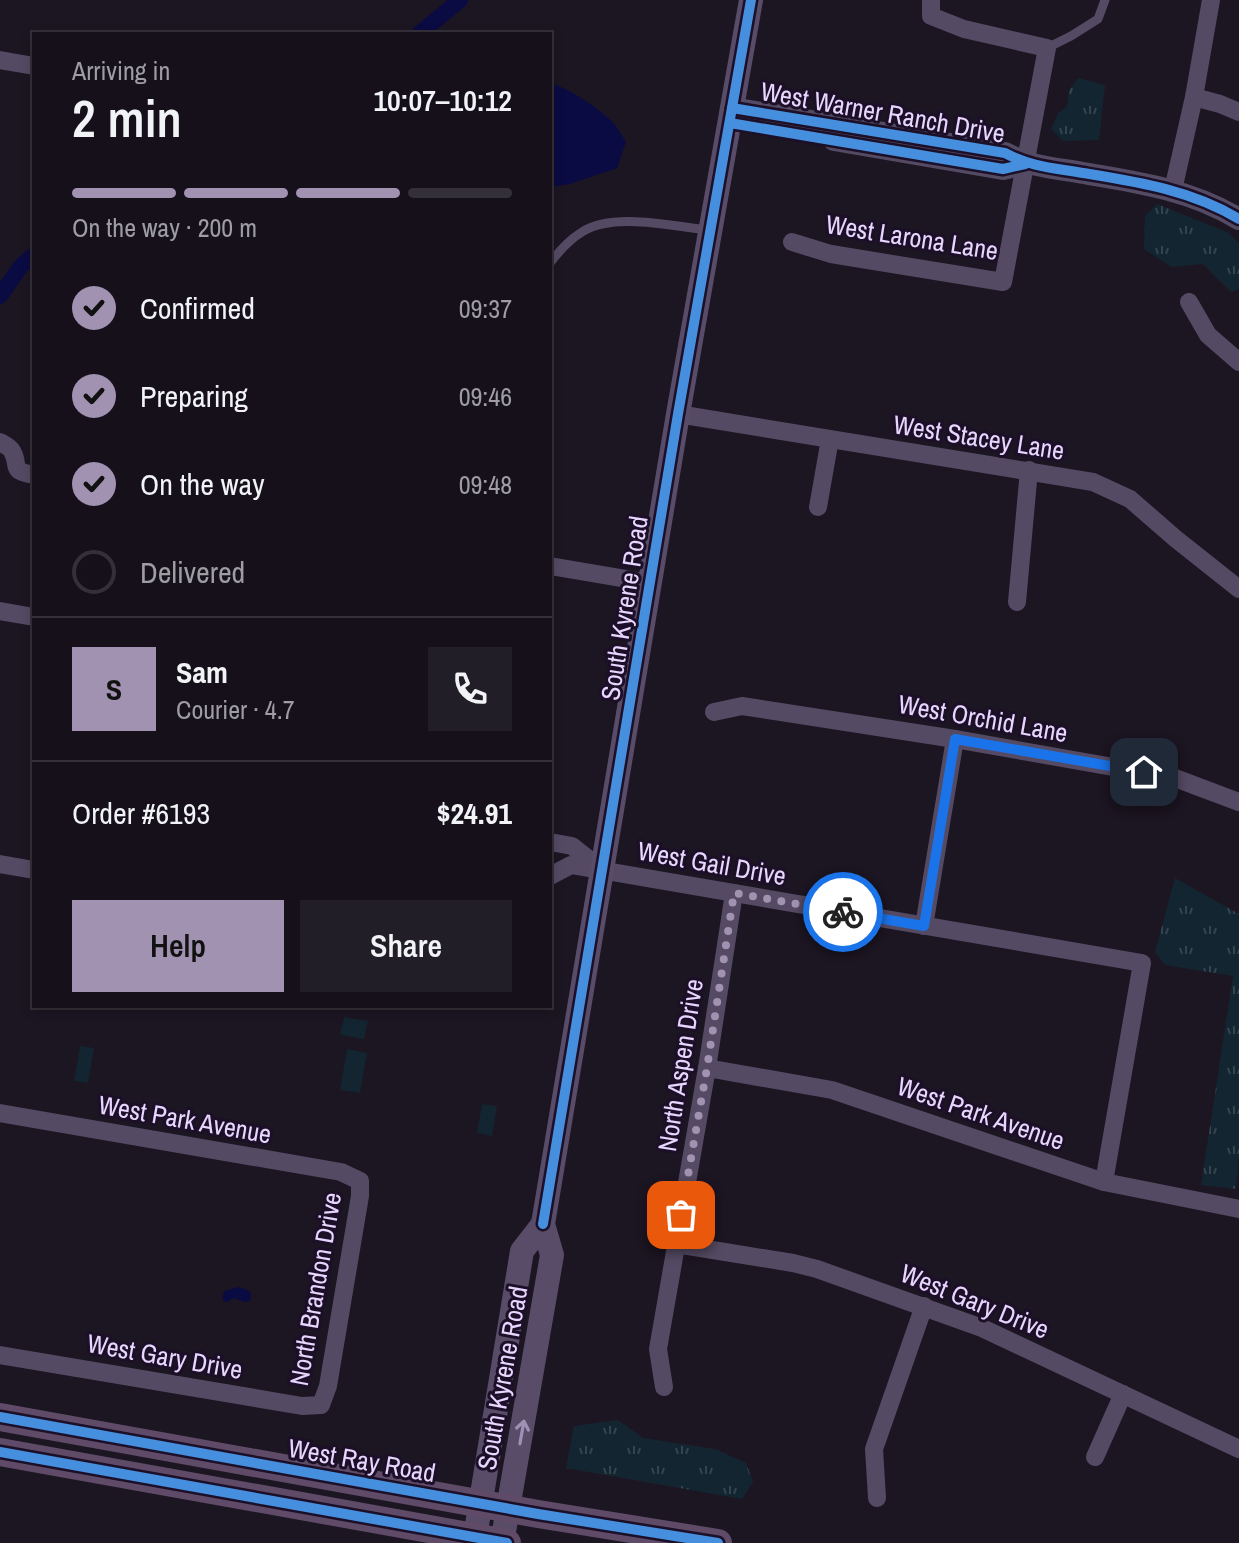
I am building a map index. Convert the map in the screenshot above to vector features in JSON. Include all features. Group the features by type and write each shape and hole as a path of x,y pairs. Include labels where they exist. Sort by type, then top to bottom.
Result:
{"main road":[{"name":"South Kyrene Road","path":"492,1542 494,1506 552,1255 543,1224 678,414 751,0"},
{"name":"West Ray Road","path":"0,1417 718,1543"},
{"path":"0,1452 492,1542"}],"street":[{"path":"931,0 931,16 964,29 1047,48 1025,164"},
{"path":"1173,190 1211,0"},
{"path":"0,60 32,66"},
{"path":"1194,97 1239,112"},
{"name":"West Warner Ranch Drive","path":"731,115 892,142 1005,153 1025,164 1173,190 1239,219"},
{"name":"West Larona Lane","path":"792,242 831,254 1003,282 1025,164"},
{"path":"1189,302 1208,335 1239,362"},
{"name":"West Stacey Lane","path":"678,414 1093,482 1130,499 1239,589"},
{"path":"818,507 830,439"},
{"path":"0,442 12,450 17,469 32,475"},
{"path":"1017,602 1029,470"},
{"path":"552,566 650,583"},
{"path":"0,611 32,617"},
{"name":"West Orchid Lane","path":"714,712 742,706 955,739 1175,778 1239,802"},
{"path":"924,926 955,739"},
{"name":"West Gail Drive","path":"552,842 572,846 603,871"},
{"path":"0,864 32,870"},
{"name":"West Gail Drive","path":"552,875 571,865 1142,963 1104,1182"},
{"name":"North Aspen Drive","path":"664,1387 658,1349 734,893"},
{"name":"West Park Avenue","path":"707,1068 832,1090 1104,1182 1239,1209"},
{"name":"West Park Avenue","path":"0,1113 341,1172 360,1181"},
{"name":"North Brandon Drive","path":"321,1405 328,1386 360,1181"},
{"name":"West Gary Drive","path":"676,1244 817,1269 924,1306 982,1328 1239,1449"},
{"path":"877,1498 874,1449 924,1306"},
{"name":"West Gary Drive","path":"0,1355 302,1406 321,1405"},
{"path":"1095,1457 1123,1394"}],"lane":[{"path":"1047,48 1098,19 1105,0"},
{"path":"552,261 584,230 620,220 710,230"}],"green space":[{"path":"1078,78 1105,85 1099,140 1063,141 1051,129 1058,113 1067,107 1069,90"},
{"path":"1157,204 1227,232 1239,243 1239,289 1231,292 1203,264 1171,267 1144,249 1145,216"},
{"path":"1175,878 1239,914 1239,1157 1236,1189 1201,1185 1233,976 1165,965 1155,952"},
{"path":"344,1017 368,1021 364,1039 340,1035"},
{"path":"80,1046 94,1048 88,1083 74,1081"},
{"path":"347,1049 367,1053 360,1093 340,1090"},
{"path":"482,1104 497,1106 492,1136 477,1133"},
{"path":"618,1420 643,1438 715,1449 746,1463 753,1482 742,1499 566,1468 574,1426"}],"shaded area":[{"path":"552,84 585,100 602,113 626,142 617,168 552,187"},
{"path":"238,1287 250,1291 250,1301 234,1298 224,1301 225,1291"}],"waterway":[{"path":"421,32 460,0"},
{"path":"0,296 21,266 32,257"}],"cycle path":[{"path":"543,1224 678,414 751,0"},
{"path":"732,108 1005,153 1043,166 1164,188 1202,201 1239,219"},
{"path":"730,123 1003,169 1025,164"},
{"path":"0,1417 538,1514 718,1543"},
{"path":"0,1452 507,1543"}],"way so far":[{"path":"681,1215 734,893 843,912"}],"route":[{"path":"843,912 924,926 955,739 1144,772"}]}
